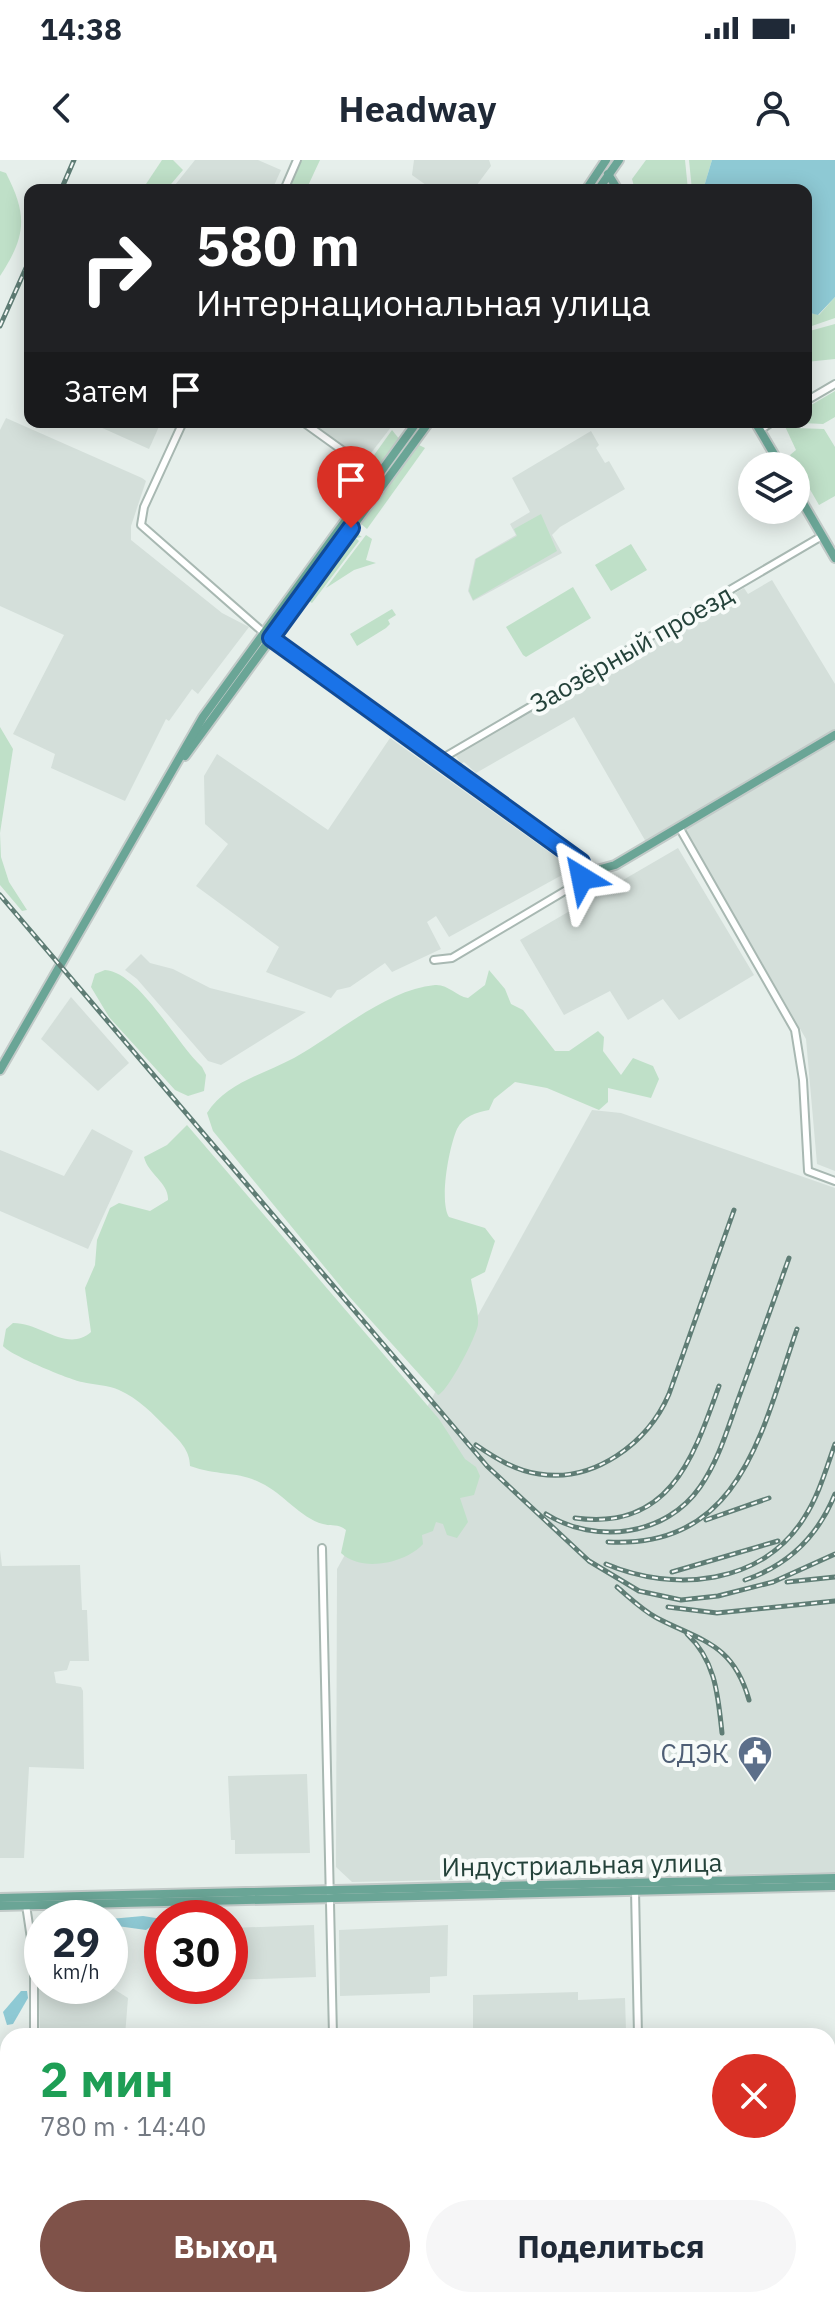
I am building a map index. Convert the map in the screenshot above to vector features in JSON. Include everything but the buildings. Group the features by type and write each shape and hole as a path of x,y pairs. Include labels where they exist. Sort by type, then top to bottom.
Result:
{"main road":[{"path":"602,184 619,160"},
{"path":"603,162 614,184"},
{"path":"590,184 603,162"},
{"path":"319,564 413,428"},
{"path":"0,1070 158,797 267,636 424,428"},
{"path":"759,428 773,452"},
{"path":"810,515 835,558"},
{"path":"267,636 581,862 600,870 615,865 835,735"},
{"name":"Индустриальная улица","path":"128,1901 835,1878"},
{"name":"Индустриальная улица","path":"634,1886 835,1886"},
{"name":"Индустриальная улица","path":"0,1898 330,1894"},
{"name":"Индустриальная улица","path":"0,1906 24,1905"}],"street":[{"path":"287,184 297,160"},
{"path":"812,397 835,384"},
{"path":"180,428 144,507 141,525 178,561 267,636"},
{"path":"311,428 378,476"},
{"name":"Заозёрный проезд","path":"442,762 448,755 822,536"},
{"path":"679,827 794,1026 803,1080 808,1171 835,1181"},
{"path":"581,862 589,876"},
{"path":"580,881 581,862"},
{"path":"434,960 452,958 600,870"},
{"path":"322,1548 333,2028"},
{"path":"634,1886 638,2028"},
{"path":"34,2004 34,2028"}],"shaded area":[{"path":"195,160 258,160 281,170 275,184 176,184"},
{"path":"414,160 489,160 491,166 478,184 425,184 412,175"},
{"path":"6,418 146,481 131,526 131,540 222,613 249,627 198,694 192,689 169,721 166,719 125,801 51,768 55,754 13,734 64,635 0,606 0,430"},
{"path":"102,428 158,428 149,449"},
{"path":"317,428 390,428 364,462"},
{"path":"591,431 599,445 596,448 605,463 609,461 625,489 560,527 552,535 562,553 473,601 468,591 475,559 516,535 510,524 530,512 512,478"},
{"path":"772,580 835,684 835,730 646,842 574,717 476,773 464,762 461,764 456,756 744,588 748,594"},
{"path":"390,738 573,869 449,937 436,916 427,922 441,949 392,972 385,963 350,987 337,990 331,998 266,972 279,947 196,886 228,844 205,824 204,776 217,754 328,830"},
{"path":"835,740 835,1171 817,1164 806,1039 684,828"},
{"path":"678,848 754,975 679,1020 663,999 628,1020 610,991 564,1015 520,940"},
{"path":"141,954 150,963 173,969 210,988 306,1012 221,1065 208,1061 137,979 125,970"},
{"path":"71,997 129,1063 98,1091 41,1039"},
{"path":"592,1110 621,1113 835,1188 835,1872 352,1882 336,1867 337,1569"},
{"path":"92,1129 133,1151 88,1249 0,1211 0,1150 64,1176"},
{"path":"0,1550 2,1566 80,1565 82,1610 87,1610 89,1661 70,1661 67,1670 54,1672 56,1683 81,1687 83,1691 84,1769 29,1767 24,1858 0,1858"},
{"path":"307,1774 310,1853 235,1854 235,1840 231,1840 228,1776"},
{"path":"314,1925 316,1977 248,1979 248,1927"},
{"path":"448,1925 447,1976 430,1977 430,1993 340,1996 339,1930"},
{"path":"578,1992 578,2000 625,1998 626,2028 473,2028 473,1995"},
{"path":"39,2004 128,2004 126,2028 40,2028"}],"green space":[{"path":"162,160 173,160 183,170 171,184 146,184"},
{"path":"302,160 320,160 309,184 291,184"},
{"path":"646,160 685,160 687,184 633,184 632,179"},
{"path":"689,160 712,160 705,184 691,184"},
{"path":"0,171 6,173 13,188 21,214 21,226 15,249 0,276"},
{"path":"835,297 835,318 812,326 812,313 819,315"},
{"path":"835,324 835,359 812,361 812,330"},
{"path":"835,391 835,417 823,424 812,423 812,404"},
{"path":"786,428 824,429 835,447 835,496 819,505 810,489 810,452 794,452 796,450"},
{"path":"392,430 400,440 380,469 375,470 367,465"},
{"path":"417,444 425,448 367,529 360,523"},
{"path":"541,514 557,551 473,600 469,591 476,559 517,536 514,529"},
{"path":"353,531 362,537 356,538 359,541 312,603 306,599 310,590"},
{"path":"366,535 372,539 366,560 376,563 354,570 326,588"},
{"path":"631,544 647,570 611,591 595,565"},
{"path":"573,587 591,618 526,657 523,655 506,627"},
{"path":"392,609 396,615 388,620 390,624 357,646 350,634"},
{"path":"0,727 13,749 0,833"},
{"path":"0,833 1,857 9,882 27,910 22,911 0,885"},
{"path":"105,970 118,974 144,995 202,1067 206,1075 204,1091 188,1096 175,1090 109,1017 91,987 95,974"},
{"path":"489,970 505,989 511,1004 523,1010 555,1051 569,1051 598,1031 604,1037 603,1051 621,1075 633,1058 653,1066 659,1079 651,1098 608,1088 608,1102 599,1110 547,1088 515,1082 494,1099 489,1110 470,1116 457,1129 448,1161 446,1209 449,1217 485,1228 495,1241 485,1272 471,1279 478,1313 476,1330 454,1375 438,1395 346,1293 213,1131 207,1113 224,1094 246,1080 294,1058 379,1004 398,995 435,985 468,998 485,985"},
{"path":"187,1125 439,1419 465,1459 476,1467 480,1476 474,1495 460,1498 468,1522 457,1538 447,1535 443,1524 436,1522 433,1531 422,1535 423,1544 406,1556 372,1564 350,1559 341,1553 346,1530 315,1521 269,1487 252,1479 190,1466 180,1441 126,1393 53,1372 3,1346 6,1329 13,1323 63,1338 82,1338 91,1332 85,1288 95,1265 97,1240 110,1208 119,1203 150,1211 168,1200 165,1188 144,1157 167,1145"}],"water":[{"path":"712,160 835,160 835,297 818,315 812,314 812,184 705,184"},
{"path":"144,1916 144,1930 128,1928 128,1917"},
{"path":"24,1991 25,2004 13,2024 7,2025 3,2012"}],"railway":[{"path":"64,184 74,160"},
{"path":"0,326 24,272"},
{"path":"0,895 487,1466 589,1561 639,1591 681,1600 718,1596 773,1582 835,1554"},
{"path":"476,1445 522,1470 560,1475 599,1466 633,1443 660,1412 669,1394 734,1210"},
{"path":"546,1514 586,1530 608,1532 650,1525 686,1504 707,1477 718,1455 789,1258"},
{"path":"608,1542 653,1539 689,1526 717,1504 740,1476 757,1442 797,1329"},
{"path":"575,1518 607,1519 634,1513 655,1501 687,1463 719,1386"},
{"path":"606,1564 632,1573 687,1580 741,1570 765,1558 786,1540 804,1518 818,1491 835,1444"},
{"path":"745,1580 775,1566 800,1547 820,1523 835,1494"},
{"path":"706,1520 769,1498"},
{"path":"672,1572 778,1541"},
{"path":"787,1582 835,1577"},
{"path":"617,1587 652,1615 714,1646 734,1666 749,1700"},
{"path":"668,1607 717,1613 835,1601"},
{"path":"687,1634 697,1644 710,1667 722,1733"}],"place":[{"name":"СДЭК","path":"755,1784"}],"route":[{"path":"351,528 271,638 581,862 582,878"}]}
